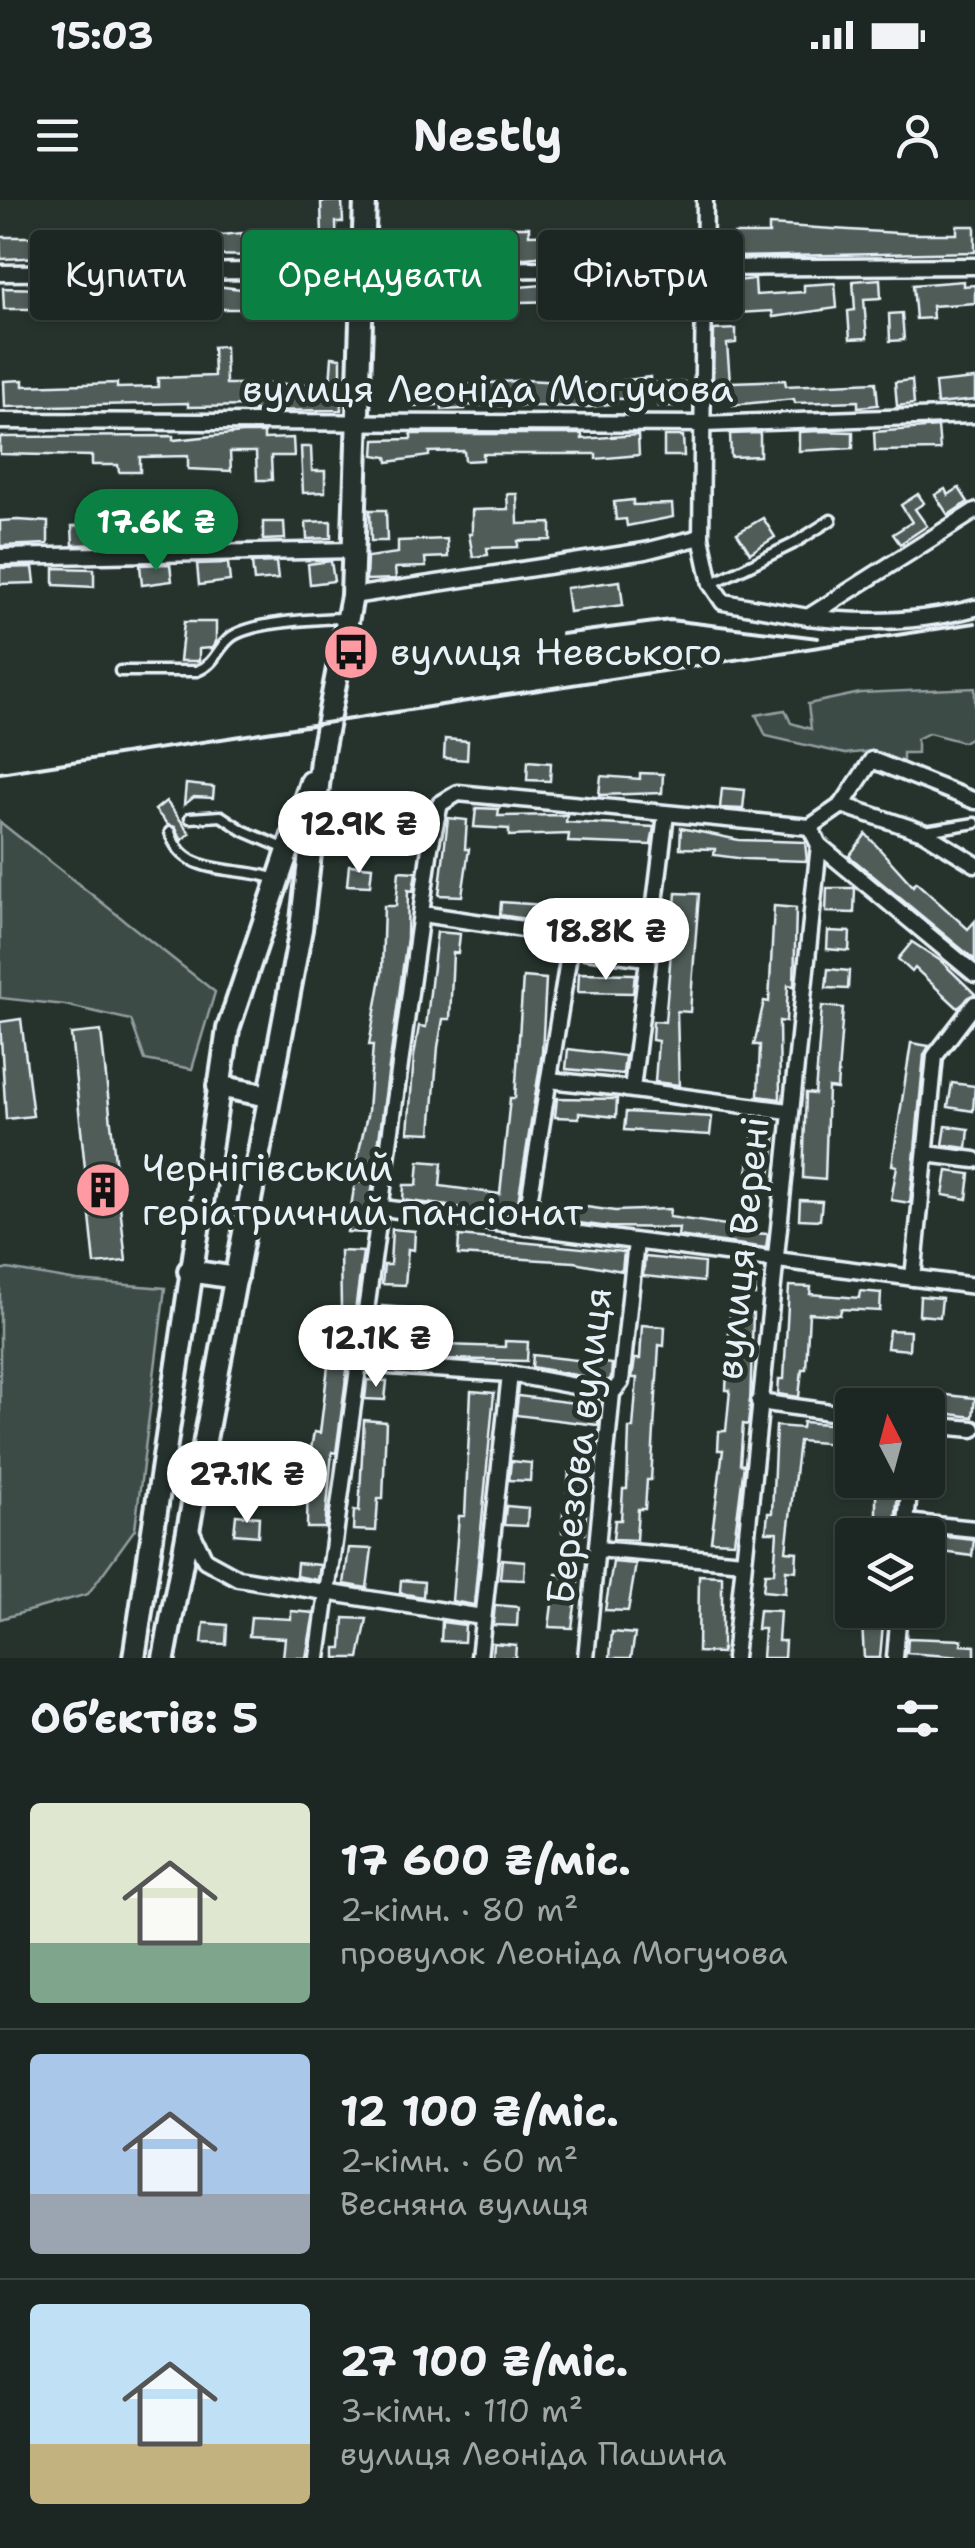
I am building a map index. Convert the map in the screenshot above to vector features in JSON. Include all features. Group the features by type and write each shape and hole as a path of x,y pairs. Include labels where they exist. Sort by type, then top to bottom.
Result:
{"main road":[{"path":"365,230 366,200"},
{"path":"164,1658 301,929 322,752 352,596 362,320"},
{"path":"134,1658 228,1028 322,752"},
{"path":"218,1086 268,1096"},
{"path":"189,1271 236,1278"}],"street":[{"path":"704,230 705,200"},
{"path":"743,266 975,266"},
{"path":"0,273 242,271"},
{"path":"703,320 700,537 711,584 723,602 861,624 940,618 975,608"},
{"name":"вулиця Леоніда Могучова","path":"0,421 703,424 975,415"},
{"path":"808,617 975,511"},
{"path":"352,596 645,551 700,537"},
{"path":"0,557 356,550"},
{"path":"318,1658 440,804 458,793 810,826 842,805 872,760 975,801"},
{"path":"842,805 923,832 975,864"},
{"path":"626,1088 632,1090 666,814"},
{"path":"810,826 820,845 975,974"},
{"name":"вулиця Верені","path":"734,1658 788,1111 820,845"},
{"path":"422,914 563,935 570,948 525,1227"},
{"path":"570,948 647,958"},
{"path":"913,1278 936,1056 975,1004"},
{"path":"549,1080 788,1111"},
{"path":"926,1154 975,1160"},
{"path":"383,1208 975,1286"},
{"name":"Березова вулиця","path":"586,1658 612,1393 621,1382 636,1242"},
{"path":"359,1364 510,1374 612,1393"},
{"name":"Березова вулиця","path":"478,1658 510,1374"},
{"path":"759,1402 835,1413"},
{"path":"945,1427 973,1429"},
{"path":"945,1529 975,1530"},
{"path":"191,1530 205,1560 238,1578 482,1616"},
{"path":"597,1549 743,1562"},
{"path":"895,1658 898,1628"}],"lane":[{"path":"711,584 831,520"},
{"path":"120,671 197,671 208,667 228,640 245,629 347,618"},
{"path":"190,818 221,816 288,850"},
{"path":"923,832 975,823"},
{"path":"170,832 174,846 204,869 239,869 277,880"}],"shaded area":[{"path":"975,688 975,735 963,742 929,733 917,739 917,753 903,753 903,762 872,751 845,754 766,736 756,715 785,710 791,723 811,729 808,704 860,693"},
{"path":"0,822 215,992 192,1069 145,1060 131,1020 65,1005 0,998"},
{"path":"8,1269 77,1281 165,1288 135,1529 88,1594 0,1619 0,1271"}],"building":[{"path":"342,201 343,222 336,222 336,230 322,230 321,202"},
{"path":"769,225 914,234 957,234 957,226 975,226 975,252 743,257 743,234 769,234"},
{"path":"529,227 529,235 538,235 538,257 518,258 518,230 508,230"},
{"path":"242,233 242,256 222,255 222,235"},
{"path":"0,237 30,237 30,258 1,259"},
{"path":"755,279 756,295 804,292 804,285 835,283 837,308 773,317 772,311 743,313 743,280"},
{"path":"880,279 881,298 864,299 867,338 850,339 848,311 855,310 853,281"},
{"path":"518,280 519,287 538,286 538,302 519,302 519,309"},
{"path":"963,281 963,286 975,285 975,303 932,306 933,318 916,319 913,285"},
{"path":"222,287 242,289 242,309 222,309"},
{"path":"3,288 30,289 30,309 4,309"},
{"path":"902,313 904,340 890,341 889,314"},
{"path":"736,329 736,343 727,344 730,381 713,382 714,330"},
{"path":"225,346 226,384 330,384 332,357 341,358 341,410 254,411 254,406 188,407 188,403 5,407 4,381 23,380 23,386 117,383 117,388 158,387 158,378 214,376 213,347"},
{"path":"650,377 650,383 684,382 684,406 658,406 658,398 616,399 616,403 590,407 465,405 465,409 442,410 441,396 468,396 468,385 525,380 598,384"},
{"path":"975,379 975,400 937,404 935,383"},
{"path":"785,380 786,386 876,382 878,405 858,407 858,401 795,403 794,399 733,405 732,382"},
{"path":"912,380 914,404 897,406 895,382"},
{"path":"437,387 437,405 415,406 415,388"},
{"path":"938,427 940,450 875,451 874,432"},
{"path":"799,432 853,432 853,448 799,451"},
{"path":"264,433 264,439 293,438 294,456 271,456 272,480 257,480 256,452 230,452 231,471 188,469 188,456 140,457 140,472 119,472 118,465 92,465 92,456 0,454 0,437 173,436 173,440"},
{"path":"760,433 760,456 731,457 730,434"},
{"path":"411,434 582,434 582,439 638,435 639,455 596,459 596,454 483,454 483,460 465,461 464,451 429,452 429,456 388,462 387,457 374,455 375,440 411,439"},
{"path":"664,436 683,436 684,456 664,456"},
{"path":"301,447 311,447 312,471 325,471 325,492 303,493"},
{"path":"959,488 968,502 948,515 935,495 945,489 948,495"},
{"path":"507,494 517,494 518,524 551,523 551,540 518,541 518,547 487,548 488,555 473,557 469,534 472,510 508,509"},
{"path":"918,494 924,503 915,509 927,526 900,544 893,534 912,522 901,505"},
{"path":"633,500 633,505 672,504 673,517 627,526 626,519 616,520 614,502"},
{"path":"156,505 157,543 73,545 72,526 138,524 138,506"},
{"path":"370,510 386,510 387,541 371,541"},
{"path":"198,515 199,537 179,538 178,516"},
{"path":"763,518 775,537 750,553 737,533"},
{"path":"0,521 48,522 48,544 0,546"},
{"path":"331,521 331,538 307,539 306,522"},
{"path":"263,522 284,522 285,539 263,540"},
{"path":"447,539 448,557 425,558 426,567 395,568 396,579 366,580 367,557 398,553 398,541"},
{"path":"331,561 334,581 310,584 308,564"},
{"path":"276,562 278,579 254,581 252,563"},
{"path":"228,563 230,581 199,585 197,564"},
{"path":"170,564 172,581 142,585 140,565"},
{"path":"33,567 35,583 0,584 0,568"},
{"path":"54,568 94,569 94,587 54,585"},
{"path":"620,581 623,605 569,612 566,588"},
{"path":"184,622 216,622 216,642 212,648 199,649 199,661 180,661"},
{"path":"445,739 468,741 467,760 444,758"},
{"path":"528,761 551,763 550,781 527,780"},
{"path":"640,773 663,774 662,793 599,795 601,776 640,779"},
{"path":"186,784 214,787 213,798 194,797 184,805"},
{"path":"722,788 745,790 743,809 720,808"},
{"path":"166,801 190,833 182,840 175,827 168,825 155,810"},
{"path":"476,808 499,809 498,816 567,815 566,822 654,827 651,845 568,842 569,834 509,836 509,829 474,827"},
{"path":"396,809 419,811 418,829 394,828"},
{"path":"448,818 467,820 465,849 469,849 462,896 439,895"},
{"path":"681,828 739,840 805,842 807,861 745,859 714,855 715,849 680,848"},
{"path":"866,834 913,886 916,882 968,929 975,921 975,960 849,856"},
{"path":"349,865 372,867 370,886 347,885"},
{"path":"399,871 416,872 413,891 408,890 407,938 376,1161 357,1160 368,1111 373,1045 369,1045 382,972 384,906 396,906"},
{"path":"827,888 855,888 854,913 826,912"},
{"path":"676,893 699,894 690,1012 677,1011 679,1085 655,1082 658,1041 652,1040 653,1021 665,1022"},
{"path":"501,902 558,906 557,915 641,927 639,946 589,940 575,936 565,925 500,915"},
{"path":"774,906 796,908 794,986 788,985 786,1022 779,1021 780,1099 758,1096 760,1045 754,1045 764,1001 769,1002"},
{"path":"828,931 850,932 849,951 827,949"},
{"path":"437,932 460,934 458,953 453,953 450,1019 443,1019 438,1047 431,1133 408,1132 414,1056 419,1026 426,1027"},
{"path":"912,942 941,961 975,994 958,1008 915,968 912,972 898,959"},
{"path":"828,969 849,971 848,989 826,988"},
{"path":"579,973 635,974 633,993 578,992"},
{"path":"523,977 546,979 542,1053 516,1215 403,1200 404,1185 417,1185 419,1161 442,1163 440,1186 500,1194 510,1098 515,1098"},
{"path":"822,1006 843,1008 837,1089 828,1088 825,1180 803,1178 806,1093 815,1094"},
{"path":"21,1019 33,1116 6,1119 0,1022"},
{"name":"Чернігівський геріатричний пансіонат","path":"101,1031 126,1261 95,1264 71,1034"},
{"path":"911,1043 929,1046 924,1055 910,1203 891,1200 897,1166 892,1165"},
{"path":"568,1049 625,1056 623,1074 566,1069"},
{"path":"952,1083 975,1086 973,1111 948,1107"},
{"path":"557,1098 617,1099 616,1117 579,1113 579,1118 555,1117"},
{"path":"626,1112 712,1117 710,1135 624,1130"},
{"path":"946,1126 969,1129 967,1148 943,1145"},
{"path":"753,1131 776,1133 770,1176 747,1174"},
{"path":"947,1171 970,1174 967,1199 943,1195"},
{"path":"355,1182 373,1183 366,1233 347,1232"},
{"path":"800,1200 822,1201 820,1220 799,1219"},
{"path":"550,1202 615,1211 670,1209 669,1217 734,1226 734,1232 768,1234 766,1248 678,1236 679,1228 609,1227 548,1219"},
{"path":"392,1229 415,1231 414,1250 408,1249 405,1285 382,1284 384,1265 390,1265"},
{"path":"459,1236 624,1252 622,1271 574,1262 458,1255"},
{"path":"340,1251 363,1252 336,1453 332,1452 325,1528 307,1528 308,1465 314,1432 320,1433 335,1308 341,1308"},
{"path":"645,1257 704,1263 703,1282 643,1276"},
{"path":"734,1275 756,1276 755,1295 732,1294"},
{"path":"789,1286 811,1287 810,1294 859,1298 860,1291 881,1293 880,1311 841,1309 840,1315 809,1313 806,1369 802,1369 799,1397 778,1394 779,1379 784,1379"},
{"path":"920,1296 942,1298 940,1317 919,1315"},
{"path":"382,1306 405,1308 398,1356 378,1355"},
{"path":"730,1313 753,1314 750,1407 748,1425 743,1424 740,1464 744,1465 734,1542 711,1541 723,1450 718,1450 719,1431 726,1431 730,1390 726,1390"},
{"path":"642,1325 665,1327 664,1346 659,1345 651,1480 647,1480 645,1509 638,1509 636,1540 613,1539 615,1520 621,1520 623,1489 627,1489 629,1428 633,1428 637,1378 632,1378 635,1359 640,1359"},
{"path":"889,1330 910,1331 909,1350 887,1348"},
{"path":"505,1341 528,1342 527,1361 444,1359 445,1345 505,1347"},
{"path":"533,1355 612,1364 611,1378 608,1381 532,1367"},
{"path":"367,1380 387,1381 385,1400 365,1399"},
{"path":"471,1391 494,1393 474,1605 452,1601 459,1516 465,1516"},
{"path":"945,1395 975,1398 973,1417 945,1413"},
{"path":"518,1396 600,1406 598,1425 516,1415"},
{"path":"364,1420 386,1422 383,1499 378,1499 376,1531 353,1530 354,1510 359,1511"},
{"path":"803,1422 835,1425 835,1444 799,1441 786,1551 797,1552 796,1571 786,1570 785,1593 763,1591 765,1573 774,1573 777,1532 766,1532 768,1513 772,1513 776,1426 802,1428"},
{"path":"511,1461 531,1463 530,1481 509,1480"},
{"path":"569,1472 592,1473 590,1492 567,1491"},
{"path":"876,1498 897,1498 896,1518 876,1518"},
{"path":"506,1506 528,1508 527,1526 504,1525"},
{"path":"563,1513 586,1515 585,1534 562,1532"},
{"path":"236,1515 259,1517 258,1536 234,1534"},
{"path":"945,1537 974,1540 972,1556 945,1552"},
{"path":"349,1548 372,1549 367,1588 344,1584"},
{"path":"502,1559 525,1561 524,1580 500,1579"},
{"path":"613,1562 636,1564 628,1611 605,1610"},
{"path":"297,1563 320,1565 318,1580 296,1576"},
{"path":"556,1574 579,1575 572,1628 549,1627"},
{"path":"699,1575 722,1576 722,1653 698,1652"},
{"path":"401,1580 424,1582 423,1597 400,1593"},
{"path":"495,1605 518,1607 517,1626 493,1625"},
{"path":"759,1610 780,1611 778,1641 785,1641 784,1658 762,1658 764,1629 757,1629"},
{"path":"291,1611 314,1613 306,1658 283,1658 285,1638 249,1636 251,1617 291,1619"},
{"path":"344,1618 367,1619 359,1658 336,1658 336,1648 342,1648"},
{"path":"442,1622 465,1625 464,1642 441,1641"},
{"path":"204,1623 227,1625 226,1644 202,1643"},
{"path":"862,1628 883,1628 880,1658 864,1658"},
{"path":"612,1632 635,1634 631,1658 610,1658"},
{"path":"908,1638 962,1640 961,1645 975,1646 975,1658 907,1653"},
{"path":"493,1643 516,1645 515,1658 492,1658"}],"railway":[{"path":"562,634 670,620 818,638"},
{"path":"0,773 975,623"}],"place":[{"name":"вулиця Невського","path":"351,652"},
{"name":"Чернігівський геріатричний пансіонат","path":"103,1190"}]}
